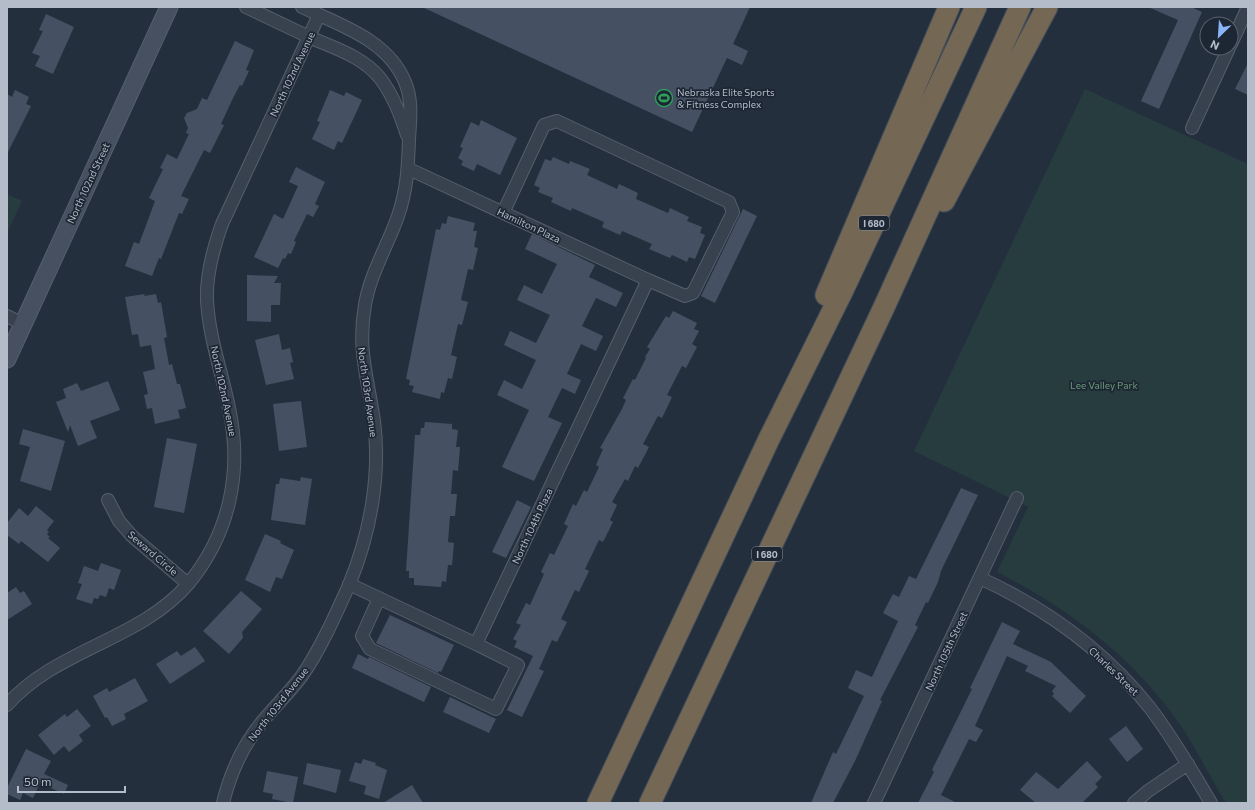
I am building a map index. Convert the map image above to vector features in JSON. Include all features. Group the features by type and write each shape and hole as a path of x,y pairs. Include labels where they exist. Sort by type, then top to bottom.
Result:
{"highway":[{"path":"769,438 851,234 948,7"},
{"name":"I 680","path":"598,803 769,438 843,290 976,7"},
{"name":"I 680","path":"650,803 885,305 1020,7"},
{"path":"885,305 957,179 1047,7"}],"main road":[{"name":"North 102nd Street","path":"7,360 169,7"}],"street":[{"path":"246,7 366,64 379,77 399,111 409,142"},
{"path":"302,7 370,41 386,54 397,66 405,81 409,94 411,118 409,142"},
{"path":"1244,28 1248,7"},
{"name":"North 102nd Avenue","path":"7,705 38,678 151,615 188,584 203,564 219,534 230,502 234,478 234,448 230,412 208,315 208,285 211,257 222,224 319,15"},
{"path":"1192,128 1225,56"},
{"name":"Hamilton Plaza","path":"409,169 503,213 648,280 685,296 693,293 733,212 729,202 556,121 544,126 503,213"},
{"name":"North 103rd Avenue","path":"223,803 234,770 249,739 307,668 349,584 369,518 375,475 375,430 363,360 362,321 368,290 404,200 409,169 409,142"},
{"name":"North 104th Plaza","path":"476,644 648,280"},
{"path":"7,316 24,324"},
{"name":"North 105th Street","path":"874,803 1017,498"},
{"name":"Seward Circle","path":"108,500 119,521 132,536 188,584"},
{"name":"Charles Street","path":"980,578 1022,599 1059,623 1107,662 1124,678 1151,710 1188,764 1211,803"},
{"path":"349,584 379,598 476,644 518,665 496,709 370,649 364,642 362,636 379,598"},
{"path":"1134,803 1148,791 1188,764"}],"green space":[{"name":"Lee Valley Park","path":"1085,89 1248,164 1248,803 1226,803 1185,732 1146,682 1124,660 1102,640 1052,603 997,572 1028,507 914,451"},
{"path":"7,194 22,201 7,233"}],"building":[{"name":"Nebraska Elite Sports & Fitness Complex","path":"422,7 750,7 733,44 748,51 742,65 727,58 692,132"},
{"path":"1148,7 1191,7 1202,12 1159,109 1141,101 1178,20"},
{"path":"46,14 74,27 53,74 35,66 40,56 32,53 43,31 39,30"},
{"path":"235,41 254,50 246,70 249,71 242,86 240,85 233,98 221,124 224,125 210,153 204,150 181,196 189,199 182,214 179,213 161,259 159,258 152,276 125,266 134,242 139,244 155,201 149,198 163,169 160,168 167,154 177,159 189,134 186,133 188,128 184,118 187,113 197,109 202,98 207,100"},
{"path":"1248,63 1248,95 1235,89"},
{"path":"15,90 29,97 26,104 31,106 7,154 7,94 12,97"},
{"path":"330,90 344,96 346,92 362,100 342,143 338,141 334,150 312,139 320,122 317,121"},
{"path":"481,120 517,138 500,175 477,164 474,171 461,165 463,161 458,158 463,148 460,147 471,122 479,126"},
{"path":"553,157 569,164 570,161 590,169 587,175 617,189 619,184 638,193 636,199 668,213 670,208 689,217 687,221 702,227 700,233 705,235 695,259 689,257 687,262 672,255 670,258 649,249 652,244 622,231 620,235 602,227 604,222 572,208 571,211 551,202 553,198 538,192 540,188 534,185 545,159 551,161"},
{"path":"296,167 325,182 315,204 319,206 313,217 307,214 294,241 296,242 291,254 288,253 285,259 283,258 278,268 254,257 274,214 283,219 298,186 289,182"},
{"path":"743,209 757,216 715,303 701,296"},
{"path":"448,216 475,223 473,231 477,231 474,247 478,248 473,270 468,269 461,300 468,302 462,325 458,324 451,355 457,357 452,379 448,378 444,393 441,392 440,399 412,392 414,386 409,385 410,380 406,379 436,229 440,230 442,223 446,224"},
{"path":"532,234 595,265 589,277 623,293 616,307 596,298 582,326 603,336 596,351 581,344 567,374 581,380 575,394 562,388 548,417 562,423 534,481 502,467 529,410 497,395 504,380 522,389 536,360 504,345 510,331 536,343 550,315 517,300 524,285 542,294 557,264 525,249"},
{"path":"247,275 278,276 274,283 281,283 280,305 271,305 271,322 247,321"},
{"path":"145,294 144,296 156,294 158,303 161,302 167,337 164,338 169,365 172,364 177,384 180,384 186,408 178,410 180,418 155,424 152,408 147,409 144,395 148,394 143,372 155,369 151,345 140,347 138,334 132,335 125,297"},
{"path":"673,311 697,323 694,329 699,331 692,344 697,347 686,368 682,366 667,395 672,397 662,418 658,416 643,444 649,447 638,468 635,466 628,481 625,479 612,502 617,505 610,520 613,522 603,542 599,540 585,569 589,571 579,592 575,590 561,619 567,622 557,642 552,640 539,669 544,671 522,717 507,710 533,656 514,647 517,641 513,639 521,625 516,623 526,603 530,605 544,574 541,572 550,553 554,555 568,526 564,524 573,504 576,506 584,490 587,492 599,467 596,465 603,449 600,448 622,409 626,400 623,398 633,379 635,380 646,358 645,357 650,349 647,347 666,316 669,318"},
{"path":"279,334 282,350 290,348 293,362 290,363 294,379 266,385 255,340"},
{"path":"108,381 120,410 90,421 97,438 78,446 70,425 68,432 56,402 66,398 63,389 77,383 81,391"},
{"path":"301,401 307,447 279,451 273,404"},
{"path":"425,422 452,424 452,429 458,430 456,447 460,447 458,471 453,470 451,494 457,494 455,516 450,516 448,542 454,543 452,565 448,565 446,582 442,581 441,587 414,585 414,578 409,578 409,571 406,571 415,435 420,435 421,428 424,428"},
{"path":"23,429 65,441 51,491 20,481 30,447 19,444"},
{"path":"167,438 197,444 184,513 154,507"},
{"path":"301,477 312,479 305,525 271,520 276,484 279,484 280,478 300,481"},
{"path":"961,488 978,495 941,571 938,582 928,603 926,602 915,625 918,627 880,700 882,701 855,761 833,803 811,803 833,752 836,754 864,696 848,688 856,670 872,677 898,621 883,613 893,594 899,597 909,576 916,579"},
{"path":"517,500 531,507 506,558 492,552"},
{"path":"36,506 54,521 47,530 49,532 47,534 50,537 48,538 60,548 48,562 21,541 19,544 7,535 7,523 19,508 28,516"},
{"path":"265,534 281,541 280,543 294,550 282,579 276,577 270,592 245,580"},
{"path":"101,563 121,570 114,590 109,588 106,597 100,595 98,599 94,598 92,604 76,599 82,584 78,583 84,566 98,571"},
{"path":"16,587 20,593 24,591 32,604 7,620 7,593"},
{"path":"241,591 262,609 242,632 243,638 229,654 203,631"},
{"path":"390,615 454,645 441,672 439,671 438,673 376,643"},
{"path":"1002,622 1020,631 1013,644 1051,662 1086,696 1070,713 1052,696 1054,694 1052,691 1056,686 1025,671 1028,666 1007,656 975,726 983,730 976,742 969,739 941,795 957,803 918,803 934,772 932,770 972,689 970,688"},
{"path":"195,647 205,661 170,684 156,664 177,651 181,656"},
{"path":"358,654 368,659 369,657 431,687 424,702 352,668"},
{"path":"135,678 148,701 124,714 126,719 112,726 107,717 105,718 93,696 107,688 109,692"},
{"path":"450,697 496,719 489,733 443,712"},
{"path":"77,709 91,726 79,735 83,741 69,752 64,746 54,755 38,735 65,714 67,717"},
{"path":"1126,726 1143,749 1127,762 1109,739"},
{"path":"26,749 51,761 44,774 68,785 64,794 40,783 33,798 23,793 20,800 7,794 7,788"},
{"path":"363,759 376,763 375,765 387,770 379,799 364,794 366,786 349,781 355,762 361,764"},
{"path":"1087,761 1102,777 1095,784 1098,787 1082,803 1036,803 1020,790 1036,772 1058,789"},
{"path":"307,763 341,770 336,793 303,784"},
{"path":"267,771 298,777 293,803 272,799 273,794 263,792"},
{"path":"412,785 423,803 383,803"}],"place":[{"name":"Nebraska Elite Sports & Fitness Complex","path":"664,98"}]}
